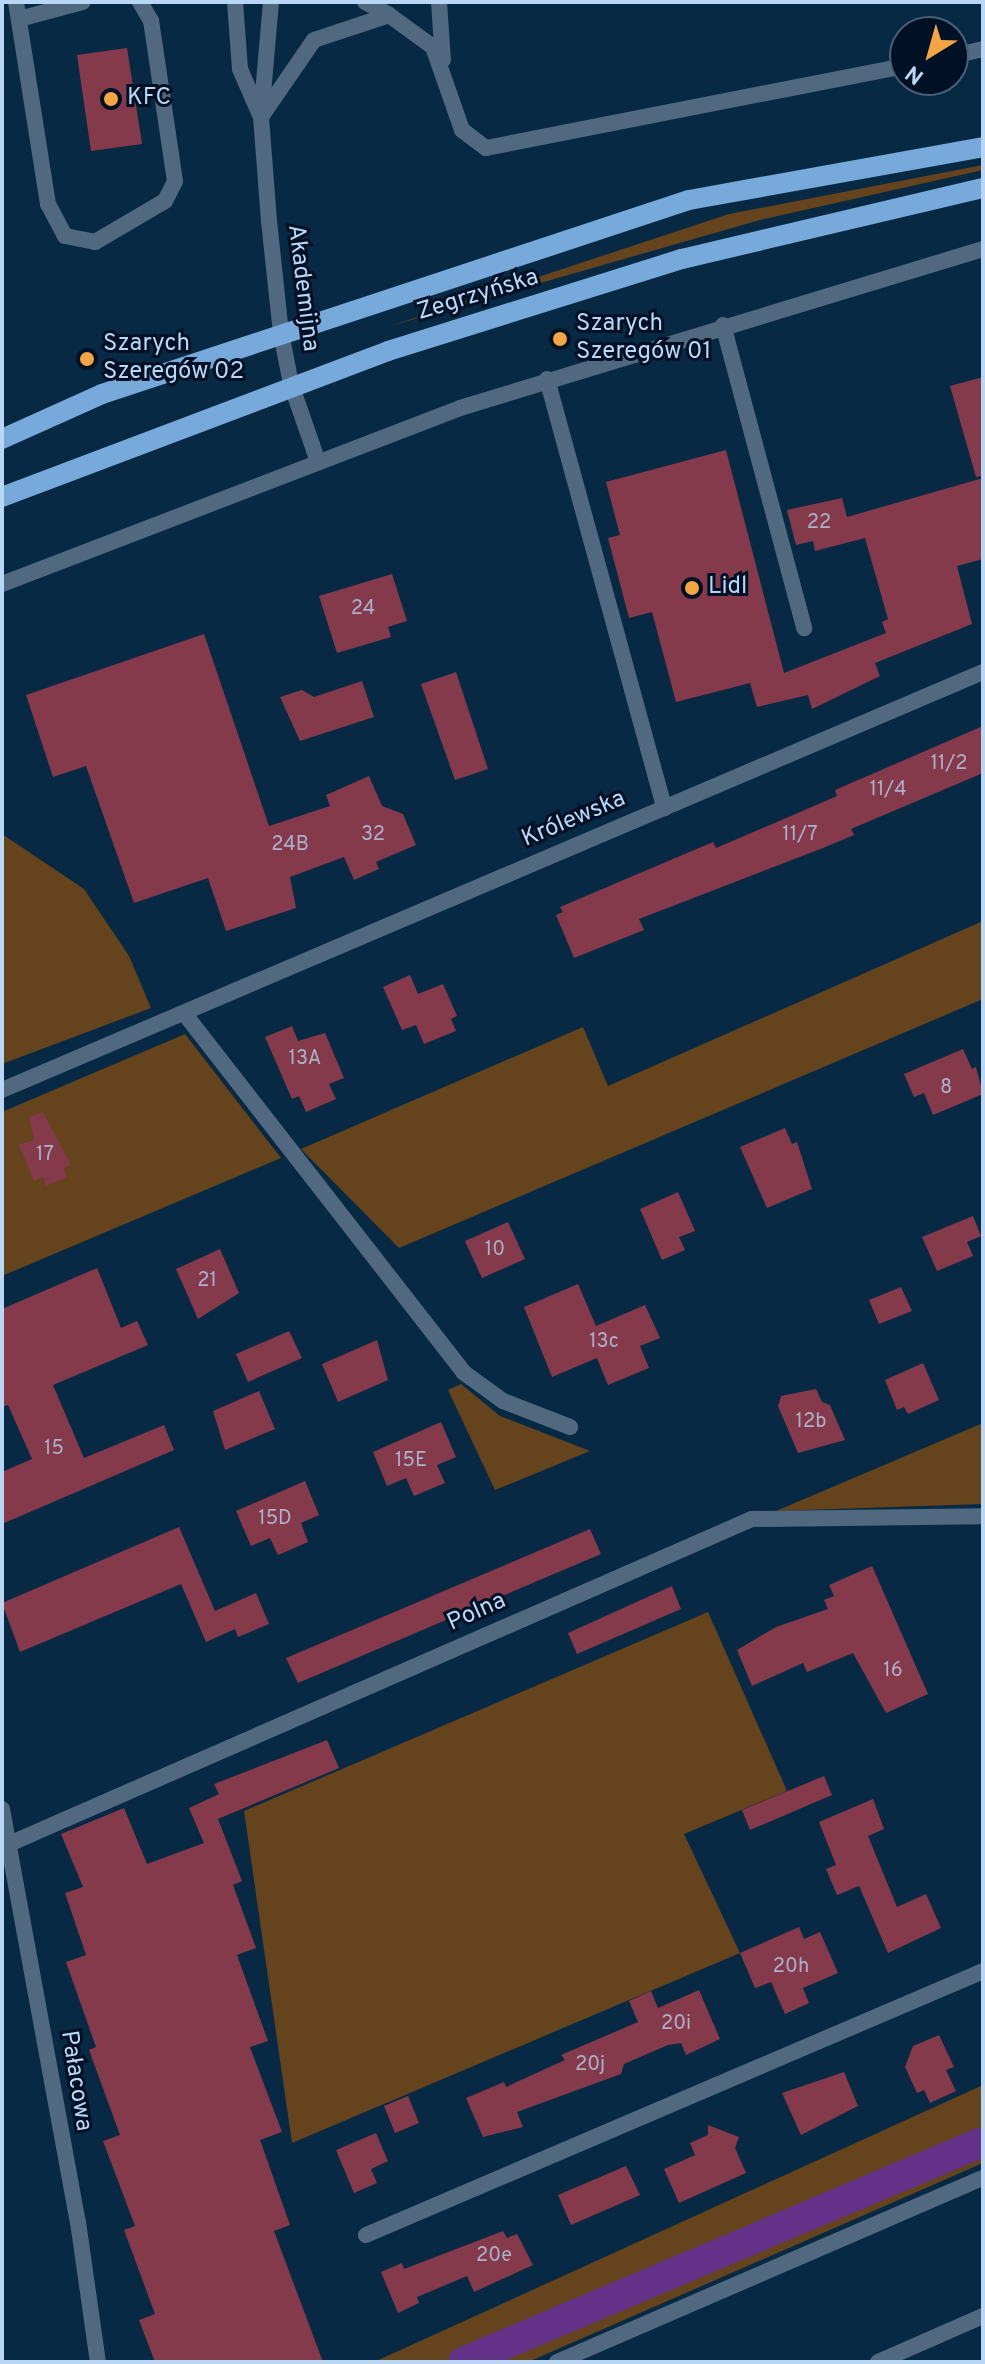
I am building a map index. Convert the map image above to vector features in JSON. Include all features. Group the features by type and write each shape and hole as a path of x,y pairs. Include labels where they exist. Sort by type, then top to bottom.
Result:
{"main road":[{"name":"Zegrzyńska","path":"2,439 102,394 689,200 983,147"},
{"name":"Zegrzyńska","path":"2,497 291,384 682,259 983,188"}],"street":[{"path":"83,2 18,10 48,204 65,236 95,242 165,201 175,181 151,21 140,2"},
{"name":"Akademijna","path":"235,2 240,69 261,117"},
{"name":"Akademijna","path":"271,2 261,117 281,333 291,384 318,462"},
{"path":"365,2 389,15 433,47 443,63"},
{"path":"439,2 443,63 462,130 477,144 494,149 889,69"},
{"path":"261,117 314,40 389,15"},
{"path":"2,584 318,462 547,379 983,249"},
{"path":"723,325 804,628"},
{"path":"547,379 664,808"},
{"name":"Królewska","path":"2,1090 983,672"},
{"path":"184,1013 463,1372 503,1401 570,1427"},
{"name":"Polna","path":"9,1844 752,1519 983,1516"},
{"name":"Pałacowa","path":"2,1809 98,2362"},
{"path":"366,2235 983,1971"},
{"path":"557,2362 983,2178"},
{"path":"878,2362 983,2316"}],"shaded area":[{"path":"983,165 983,170 760,220 390,326 729,214"},
{"path":"2,834 84,889 129,956 151,1008 2,1064"},
{"path":"983,921 983,999 399,1248 301,1149 583,1027 608,1086"},
{"path":"185,1034 281,1158 2,1276 2,1112"},
{"path":"461,1384 500,1416 590,1451 495,1490 448,1390"},
{"path":"983,1423 983,1504 776,1511"},
{"path":"708,1612 787,1791 684,1834 740,1953 292,2143 244,1811"},
{"path":"983,2085 983,2163 528,2362 374,2362"}],"building":[{"name":"KFC","path":"127,48 142,144 91,151 77,55"},
{"path":"983,377 983,476 976,477 950,386"},
{"path":"726,450 784,673 886,633 882,622 888,619 865,538 815,551 813,541 796,545 787,510 842,498 847,517 983,478 983,559 957,566 972,624 875,663 880,676 812,709 808,695 757,707 750,683 676,702 652,612 629,618 608,538 620,535 606,482"},
{"path":"392,574 407,621 388,627 391,637 337,653 319,596"},
{"path":"204,634 269,826 330,806 326,795 369,776 382,806 403,814 416,845 376,862 379,869 354,880 344,857 290,877 296,908 226,931 208,878 134,903 86,766 53,777 26,695"},
{"path":"456,672 488,769 455,780 421,684"},
{"path":"362,681 374,717 300,741 280,697 302,690 314,697"},
{"path":"983,726 983,773 851,829 854,835 639,919 644,930 574,958 556,915 563,912 560,907 713,842 716,848 777,822 837,796 835,790"},
{"path":"410,975 418,994 443,984 457,1016 451,1019 456,1031 424,1044 416,1025 402,1030 383,987"},
{"path":"292,1026 298,1041 325,1033 344,1078 329,1084 336,1099 306,1112 299,1096 292,1099 265,1037"},
{"path":"963,1049 972,1069 976,1067 983,1094 933,1115 924,1093 914,1097 904,1074"},
{"path":"43,1112 71,1165 64,1168 67,1177 46,1186 43,1177 34,1181 19,1145 34,1140 29,1117"},
{"path":"785,1128 792,1144 797,1142 812,1189 767,1208 740,1147"},
{"path":"678,1192 695,1231 679,1237 685,1250 662,1260 640,1209"},
{"path":"973,1216 981,1236 967,1242 973,1256 937,1271 922,1237"},
{"path":"508,1222 525,1259 482,1278 465,1241"},
{"path":"220,1249 239,1293 198,1319 176,1269"},
{"path":"97,1268 121,1328 137,1321 148,1345 53,1385 84,1458 164,1425 174,1450 2,1524 2,1472 32,1459 8,1405 2,1407 2,1309"},
{"path":"578,1284 596,1326 645,1305 660,1338 640,1346 649,1368 608,1385 597,1358 552,1377 524,1307"},
{"path":"901,1287 912,1311 879,1324 869,1300"},
{"path":"289,1331 302,1358 248,1382 236,1354"},
{"path":"377,1340 388,1380 338,1402 322,1364"},
{"path":"923,1363 939,1400 908,1414 904,1407 897,1410 885,1380"},
{"path":"816,1389 822,1402 830,1405 845,1440 798,1453 778,1406 781,1396"},
{"path":"259,1391 275,1429 225,1450 213,1411"},
{"path":"441,1422 456,1457 437,1465 445,1483 414,1496 406,1478 387,1486 373,1452"},
{"path":"305,1481 319,1515 301,1523 308,1542 278,1555 270,1538 251,1546 236,1511"},
{"path":"179,1527 215,1611 256,1593 269,1624 238,1637 235,1629 206,1642 181,1584 20,1652 2,1603"},
{"path":"590,1529 601,1554 298,1683 286,1658"},
{"path":"872,1566 928,1694 886,1713 853,1653 807,1672 803,1663 752,1686 737,1650 776,1627 828,1609 824,1600 834,1596 829,1585"},
{"path":"672,1586 681,1609 577,1654 568,1633"},
{"path":"327,1740 339,1768 218,1819 242,1881 233,1885 256,1948 237,1955 268,2041 250,2047 282,2132 260,2140 290,2225 274,2231 323,2362 155,2362 139,2320 155,2314 124,2230 135,2226 103,2141 120,2135 89,2050 96,2047 66,1962 86,1955 65,1893 83,1887 61,1834 124,1808 147,1864 204,1843 189,1808 219,1794 214,1784"},
{"path":"824,1776 832,1795 750,1830 742,1810"},
{"path":"873,1799 884,1829 868,1836 897,1907 926,1894 941,1928 888,1953 859,1886 837,1895 826,1869 836,1865 819,1822"},
{"path":"799,1927 804,1939 820,1932 838,1973 803,1988 809,2003 785,2014 771,1982 755,1988 740,1953"},
{"path":"699,1990 720,2039 686,2055 681,2043 668,2045 624,2064 621,2074 517,2112 523,2127 483,2137 466,2098 504,2082 506,2087 565,2060 561,2055 638,2022 629,2001 651,1991 658,2008"},
{"path":"939,2035 954,2067 946,2070 956,2091 930,2103 924,2090 917,2093 905,2067 913,2046"},
{"path":"844,2072 858,2106 801,2135 782,2093"},
{"path":"408,2096 419,2123 395,2133 384,2106"},
{"path":"708,2125 739,2137 735,2148 746,2173 679,2203 664,2169 695,2155 690,2143 708,2135"},
{"path":"376,2133 388,2161 371,2169 377,2183 354,2193 336,2150"},
{"path":"626,2166 640,2195 571,2225 558,2195"},
{"path":"503,2231 507,2238 517,2234 533,2265 474,2292 467,2276 417,2297 419,2303 398,2313 381,2272 402,2263 404,2269"}],"waterway":[{"path":"463,2362 980,2143"}],"place":[{"name":"KFC","path":"111,99"},
{"name":"Szarych Szeregów 01","path":"560,339"},
{"name":"Szarych Szeregów 02","path":"87,359"},
{"name":"Lidl","path":"692,588"}]}
